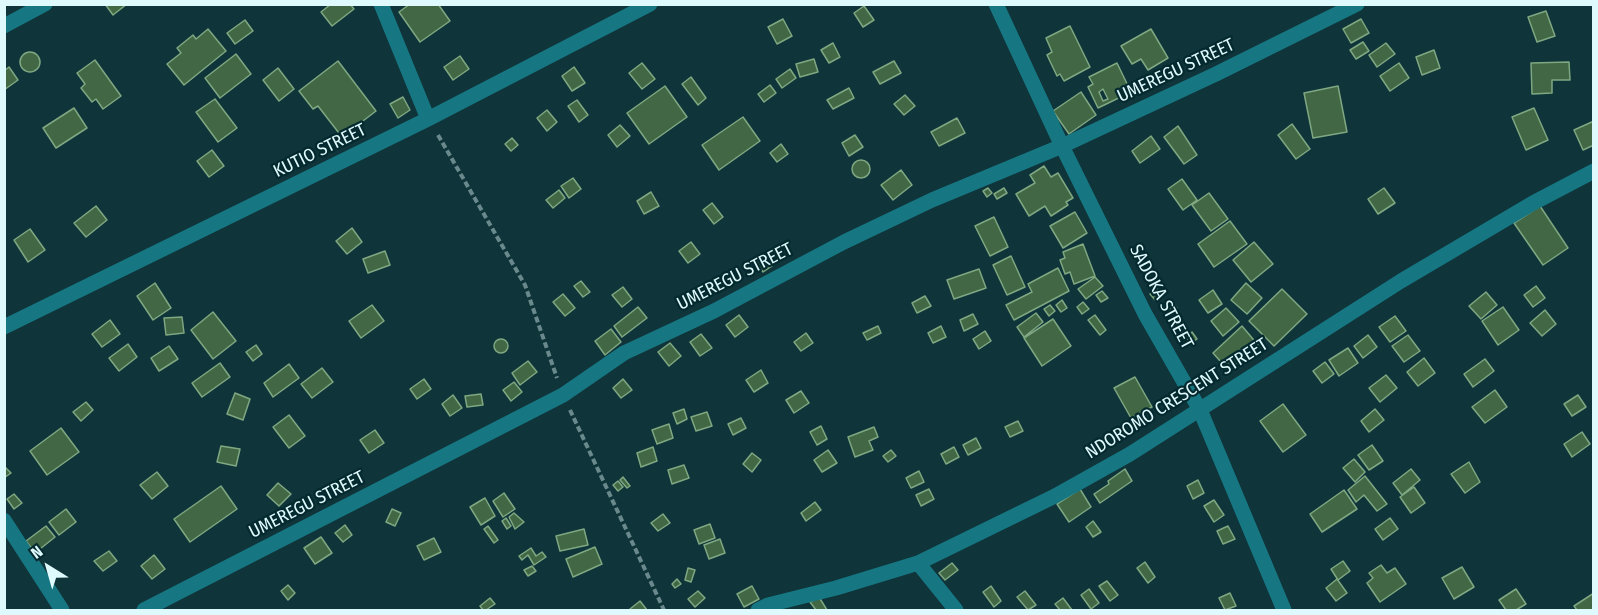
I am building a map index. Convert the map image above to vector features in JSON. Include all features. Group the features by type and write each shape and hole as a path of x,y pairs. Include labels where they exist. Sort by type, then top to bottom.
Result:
{"street":[{"path":"4,26 45,4"},
{"path":"381,4 428,119"},
{"name":"KUTIO STREET","path":"4,327 428,119 650,4"},
{"name":"SADOKA STREET","path":"996,4 1062,146 1145,314 1200,410 1284,610"},
{"name":"UMEREGU STREET","path":"144,610 563,395 624,353 714,311 844,242 932,200 1062,146 1358,4"},
{"name":"NDOROMO CRESCENT STREET","path":"758,610 768,605 836,588 918,563 1054,496 1130,454 1401,281 1533,203 1593,171"},
{"path":"4,520 62,610"},
{"path":"918,563 956,610"}],"path":[{"path":"428,119 525,285 563,395 664,610"}],"building":[{"path":"105,4 127,4 113,15"},
{"path":"331,4 350,4 354,9 332,26 321,12"},
{"path":"410,4 438,4 450,21 420,42 399,12"},
{"path":"864,6 874,20 863,27 854,13"},
{"path":"1546,11 1555,36 1537,42 1528,17"},
{"path":"783,19 792,36 777,44 768,27"},
{"path":"1361,19 1369,33 1351,43 1343,29"},
{"path":"245,20 253,31 235,44 227,33"},
{"path":"1070,26 1090,67 1064,81 1060,74 1057,76 1047,55 1052,52 1046,38"},
{"path":"208,29 226,51 184,85 167,64 181,53 177,48 193,35 196,39"},
{"path":"1151,29 1168,58 1148,70 1141,59 1132,64 1121,46"},
{"path":"1363,42 1369,51 1356,59 1350,50"},
{"path":"833,43 840,57 829,63 821,50"},
{"path":"1386,43 1395,54 1377,67 1369,55"},
{"path":"1434,50 1440,68 1422,75 1416,57"},
{"path":"30,52 37,55 40,62 37,69 30,72 23,69 20,62 23,55"},
{"path":"236,54 251,74 220,98 205,78"},
{"path":"460,56 469,69 453,80 444,67"},
{"path":"814,59 818,72 800,77 796,64"},
{"path":"95,60 121,96 103,109 96,99 92,102 81,88 85,84 77,73"},
{"path":"338,61 376,111 342,137 318,106 313,109 299,91"},
{"path":"894,61 901,73 880,84 873,72"},
{"path":"1569,62 1570,80 1552,80 1552,93 1532,94 1531,63"},
{"path":"642,63 655,79 642,89 629,73"},
{"path":"1117,63 1131,92 1098,108 1088,87 1093,84 1089,77","holes":["1103,89 1108,99 1103,101 1099,92"]},
{"path":"1399,63 1409,78 1390,91 1380,76"},
{"path":"9,67 18,80 4,90 4,71"},
{"path":"574,67 585,83 572,91 562,76"},
{"path":"278,68 294,89 279,101 263,80"},
{"path":"790,69 796,78 782,88 776,79"},
{"path":"691,77 706,98 698,105 682,84"},
{"path":"770,85 776,93 764,102 758,94"},
{"path":"665,86 687,117 649,144 627,113"},
{"path":"1338,86 1347,132 1313,138 1304,93"},
{"path":"849,88 854,98 833,109 827,100"},
{"path":"1081,92 1096,115 1069,134 1053,111"},
{"path":"905,95 915,106 904,115 894,104"},
{"path":"403,97 410,110 398,118 390,104"},
{"path":"215,99 237,128 218,142 196,112"},
{"path":"577,100 588,115 579,122 568,106"},
{"path":"74,108 87,128 56,148 43,128"},
{"path":"1534,108 1548,140 1526,150 1512,117"},
{"path":"547,110 557,122 547,131 537,118"},
{"path":"743,117 760,141 719,170 702,145"},
{"path":"957,118 965,133 939,146 931,132"},
{"path":"1594,121 1594,145 1583,150 1574,130"},
{"path":"1292,124 1310,149 1296,159 1278,135"},
{"path":"620,125 630,136 617,147 608,135"},
{"path":"1178,126 1197,155 1184,164 1164,137"},
{"path":"855,135 863,147 849,156 842,143"},
{"path":"1151,136 1160,149 1140,163 1132,151"},
{"path":"512,138 518,145 511,151 505,144"},
{"path":"781,144 788,154 777,162 770,153"},
{"path":"212,150 224,166 209,177 197,161"},
{"path":"857,160 865,160 870,165 868,176 857,178 852,173 852,165"},
{"path":"1044,166 1051,177 1058,173 1073,198 1066,202 1068,205 1051,216 1045,206 1029,216 1016,194 1035,183 1030,175"},
{"path":"901,170 912,185 893,200 881,185"},
{"path":"573,178 581,189 569,198 561,186"},
{"path":"1182,179 1197,200 1183,210 1168,189"},
{"path":"988,188 992,193 987,197 983,191"},
{"path":"1004,188 1007,193 997,199 994,194"},
{"path":"1384,188 1395,203 1378,214 1368,199"},
{"path":"559,190 565,198 553,208 546,200"},
{"path":"651,192 659,206 644,214 637,201"},
{"path":"1209,193 1228,219 1211,231 1192,205"},
{"path":"712,203 723,217 714,224 703,210"},
{"path":"96,206 107,220 86,237 74,223"},
{"path":"1540,206 1568,248 1543,265 1514,223"},
{"path":"1075,212 1087,233 1063,248 1050,226"},
{"path":"994,217 1008,247 990,256 975,226"},
{"path":"1230,221 1247,244 1214,267 1198,244"},
{"path":"352,228 362,242 347,254 336,241"},
{"path":"30,229 45,250 28,262 14,240"},
{"path":"691,242 700,254 688,263 679,251"},
{"path":"1254,242 1273,264 1251,282 1233,260"},
{"path":"1083,244 1095,276 1074,284 1070,272 1065,274 1060,260 1065,258 1063,252"},
{"path":"385,251 390,265 368,273 363,259"},
{"path":"765,256 772,266 763,272 756,263"},
{"path":"1011,256 1025,287 1007,295 993,265"},
{"path":"1058,268 1069,291 1014,320 1006,305 1032,292 1028,284"},
{"path":"979,269 986,288 954,299 947,280"},
{"path":"1095,277 1103,286 1086,299 1078,289"},
{"path":"581,281 590,292 583,297 574,286"},
{"path":"155,283 171,308 153,320 137,296"},
{"path":"1246,283 1262,298 1247,314 1231,300"},
{"path":"1536,286 1545,298 1533,307 1524,295"},
{"path":"623,287 632,299 622,307 612,295"},
{"path":"1157,289 1162,296 1156,301 1150,294"},
{"path":"1282,289 1307,314 1274,346 1249,321"},
{"path":"1213,290 1222,304 1208,313 1199,300"},
{"path":"1102,291 1108,298 1101,302 1096,295"},
{"path":"1486,292 1497,305 1481,319 1469,306"},
{"path":"563,294 575,308 565,316 553,302"},
{"path":"925,296 931,306 917,313 912,303"},
{"path":"1062,300 1067,308 1061,312 1056,305"},
{"path":"1172,301 1177,308 1170,313 1165,306"},
{"path":"1083,302 1089,309 1082,314 1077,307"},
{"path":"372,305 384,321 361,338 349,321"},
{"path":"1050,305 1055,311 1049,316 1044,309"},
{"path":"638,307 647,318 622,337 614,326"},
{"path":"1503,307 1519,330 1498,345 1482,321"},
{"path":"1226,308 1239,322 1223,336 1211,321"},
{"path":"1545,310 1556,324 1542,336 1530,323"},
{"path":"213,312 236,341 213,359 191,330"},
{"path":"1036,313 1043,322 1024,337 1017,327"},
{"path":"973,314 978,324 964,331 960,320"},
{"path":"739,315 748,327 735,337 726,325"},
{"path":"1095,315 1106,330 1100,335 1088,320"},
{"path":"1395,316 1406,331 1390,342 1379,327"},
{"path":"182,317 184,333 166,335 164,318"},
{"path":"1053,319 1071,346 1042,366 1024,338"},
{"path":"110,320 120,334 102,347 92,334"},
{"path":"878,326 881,333 867,340 863,333"},
{"path":"941,326 946,337 933,343 928,333"},
{"path":"1242,326 1258,345 1229,371 1213,353"},
{"path":"611,329 621,342 605,355 595,341"},
{"path":"985,331 991,341 979,349 973,339"},
{"path":"1192,332 1197,339 1191,343 1186,337"},
{"path":"806,333 813,343 801,351 794,342"},
{"path":"701,334 712,348 700,356 690,342"},
{"path":"1368,335 1377,347 1363,358 1354,346"},
{"path":"1408,335 1420,351 1404,362 1392,346"},
{"path":"501,339 506,341 508,346 506,351 501,353 496,351 494,346 496,341"},
{"path":"670,343 681,356 669,366 658,352"},
{"path":"128,344 137,357 119,371 109,358"},
{"path":"256,345 262,354 253,361 246,352"},
{"path":"169,346 178,359 159,371 151,358"},
{"path":"1348,348 1358,363 1339,376 1329,360"},
{"path":"1424,358 1435,373 1418,386 1407,372"},
{"path":"1485,359 1494,371 1473,387 1464,374"},
{"path":"528,361 537,372 520,385 512,373"},
{"path":"1325,362 1334,374 1322,383 1313,371"},
{"path":"220,363 230,377 202,397 192,383"},
{"path":"289,364 299,378 273,397 264,383"},
{"path":"322,368 333,382 312,398 301,384"},
{"path":"761,370 768,383 754,392 746,380"},
{"path":"1386,375 1397,388 1380,402 1369,388"},
{"path":"1135,377 1152,407 1131,418 1114,388"},
{"path":"424,379 431,389 417,399 410,389"},
{"path":"623,379 632,390 621,398 613,388"},
{"path":"514,382 522,392 511,401 503,390"},
{"path":"1495,390 1507,407 1485,423 1472,407"},
{"path":"801,391 809,403 794,413 786,400"},
{"path":"235,393 250,399 243,420 227,414"},
{"path":"481,394 483,405 467,407 465,396"},
{"path":"453,395 462,408 450,416 442,404"},
{"path":"1578,395 1586,407 1572,416 1564,404"},
{"path":"86,402 93,410 81,421 73,412"},
{"path":"1283,404 1306,435 1283,452 1260,421"},
{"path":"684,409 687,419 677,424 673,413"},
{"path":"1375,409 1384,420 1369,432 1361,421"},
{"path":"707,412 712,426 696,431 691,417"},
{"path":"289,415 305,436 289,448 273,427"},
{"path":"741,418 746,428 733,435 728,424"},
{"path":"1018,421 1023,431 1010,437 1005,427"},
{"path":"669,424 673,438 657,444 652,430"},
{"path":"821,426 827,439 817,445 810,432"},
{"path":"874,427 878,437 869,441 873,450 855,457 848,437"},
{"path":"61,428 79,452 47,475 30,451"},
{"path":"375,430 384,443 369,453 360,440"},
{"path":"1582,432 1590,444 1572,457 1564,444"},
{"path":"976,438 981,448 968,455 963,445"},
{"path":"1372,445 1383,461 1369,470 1358,455"},
{"path":"221,446 240,449 236,466 217,462"},
{"path":"653,447 657,461 641,467 637,453"},
{"path":"954,447 959,457 946,464 941,454"},
{"path":"828,450 837,463 822,472 814,460"},
{"path":"891,450 896,456 888,462 883,456"},
{"path":"752,453 761,460 752,472 743,464"},
{"path":"1354,459 1365,472 1355,482 1343,468"},
{"path":"1469,462 1480,482 1465,493 1451,474"},
{"path":"684,465 689,478 672,484 668,470"},
{"path":"4,466 11,473 4,478"},
{"path":"1125,469 1132,481 1100,503 1094,494"},
{"path":"1411,469 1420,480 1402,495 1393,483"},
{"path":"919,471 924,482 911,488 906,478"},
{"path":"157,472 168,486 152,499 140,485"},
{"path":"1365,476 1387,504 1377,511 1364,495 1356,502 1348,490"},
{"path":"623,477 630,486 627,488 620,480"},
{"path":"1198,480 1204,493 1193,499 1187,486"},
{"path":"618,481 623,487 618,491 613,485"},
{"path":"278,483 291,494 279,506 267,495"},
{"path":"221,486 237,509 190,542 174,519"},
{"path":"1414,487 1425,503 1411,513 1400,497"},
{"path":"929,489 934,499 921,506 916,495"},
{"path":"1080,489 1091,507 1069,522 1057,504"},
{"path":"1344,490 1357,509 1322,532 1310,514"},
{"path":"504,493 515,509 503,517 493,501"},
{"path":"14,494 22,503 14,509 7,499"},
{"path":"485,498 495,516 481,525 470,507"},
{"path":"1214,500 1224,515 1214,522 1204,506"},
{"path":"815,502 821,510 806,521 801,513"},
{"path":"66,509 76,522 59,535 49,522"},
{"path":"392,509 401,513 395,526 386,522"},
{"path":"514,513 524,522 515,529 509,517"},
{"path":"663,514 670,523 658,531 651,523"},
{"path":"506,518 511,526 507,529 502,521"},
{"path":"1390,518 1398,529 1383,540 1375,529"},
{"path":"1093,521 1101,532 1093,537 1086,527"},
{"path":"710,524 715,538 699,544 694,530"},
{"path":"345,525 352,535 343,542 335,533"},
{"path":"46,526 55,537 35,553 26,541"},
{"path":"488,526 498,540 494,543 484,529"},
{"path":"1228,526 1235,539 1223,544 1217,531"},
{"path":"584,529 588,545 560,551 556,536"},
{"path":"321,537 332,553 315,564 304,548"},
{"path":"434,538 441,552 424,560 417,546"},
{"path":"720,539 725,553 709,559 704,545"},
{"path":"595,547 602,564 573,577 566,559"},
{"path":"531,548 536,556 542,552 546,557 534,565 528,555 522,560 519,556"},
{"path":"109,551 117,561 103,571 94,561"},
{"path":"154,555 165,569 152,579 141,566"},
{"path":"1343,561 1350,571 1338,580 1331,569"},
{"path":"1145,562 1155,577 1148,583 1137,568"},
{"path":"952,563 958,570 945,580 939,573"},
{"path":"1381,565 1387,573 1395,568 1406,584 1380,602 1367,583 1373,578 1369,573"},
{"path":"532,566 536,571 528,576 524,570"},
{"path":"1462,567 1474,587 1454,599 1442,578"},
{"path":"688,568 695,570 691,582 685,580"},
{"path":"677,579 681,584 675,588 672,584"},
{"path":"1337,579 1347,593 1336,601 1326,588"},
{"path":"1107,581 1118,595 1110,601 1099,586"},
{"path":"288,585 295,593 288,600 281,591"},
{"path":"752,586 759,599 744,607 737,594"},
{"path":"991,586 1001,601 994,607 983,592"},
{"path":"1089,589 1099,603 1091,609 1081,595"},
{"path":"1516,589 1526,604 1516,610 1506,610 1499,600"},
{"path":"698,591 705,598 695,607 688,599"},
{"path":"1025,591 1036,605 1028,610 1017,597"},
{"path":"1230,593 1236,606 1225,610 1219,598"},
{"path":"1594,593 1594,610 1577,610 1574,606"},
{"path":"819,597 827,610 816,610 810,602"},
{"path":"490,598 495,604 483,610 480,606"},
{"path":"1063,598 1072,610 1060,610 1055,604"},
{"path":"640,601 647,610 630,609"}]}
